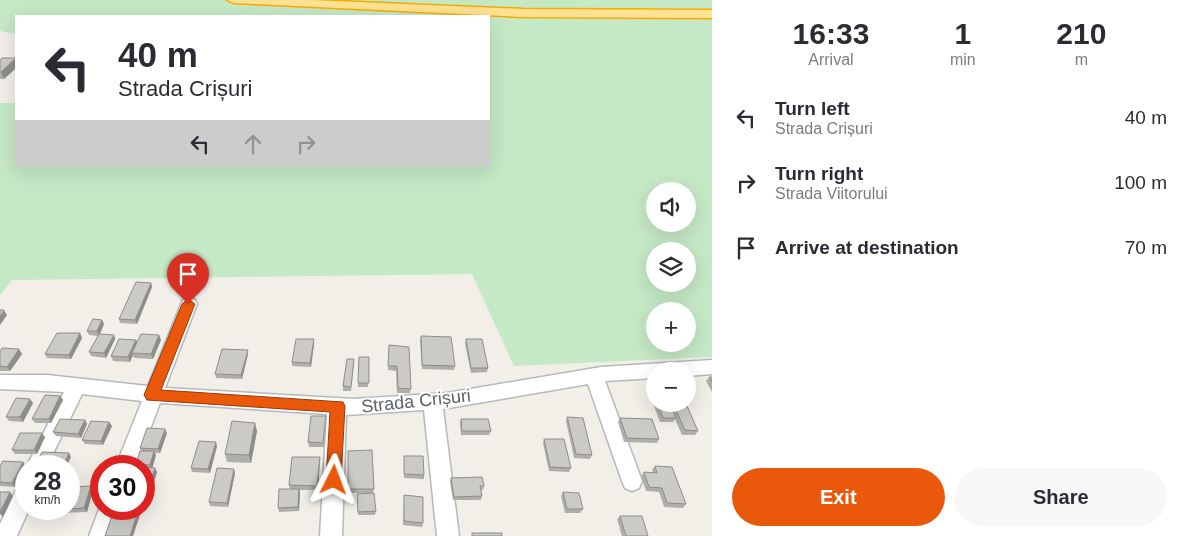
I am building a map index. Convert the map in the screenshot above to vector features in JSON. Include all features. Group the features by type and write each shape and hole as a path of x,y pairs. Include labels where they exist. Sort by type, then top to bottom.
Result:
{"highway":[{"path":"233,0 513,13 712,12"},
{"path":"283,0 524,11 712,12"}],"street":[{"path":"130,455 188,304"},
{"name":"Strada Crișuri","path":"2,385 77,385 152,395 338,406 433,402 594,375 712,367"},
{"path":"594,375 632,481"},
{"path":"43,455 77,385"},
{"path":"433,402 448,536"},
{"path":"331,536 338,406"},
{"path":"6,536 15,516"},
{"path":"100,536 106,520"}],"green space":[{"path":"0,0 712,0 712,357 514,366 472,274 12,280 0,295 0,103 15,103 15,167 490,167 490,15 15,15 15,34 0,31"}],"building":[{"path":"2,58 15,58 1,72 0,60"},
{"path":"136,282 151,283 135,320 119,319"},
{"path":"93,319 102,320 97,331 87,331"},
{"path":"57,333 80,333 69,355 45,354"},
{"path":"99,334 114,335 104,353 89,352"},
{"path":"141,334 159,335 151,354 132,353"},
{"path":"421,336 451,337 455,366 422,365"},
{"path":"119,339 136,340 128,357 111,356"},
{"path":"296,339 314,339 310,363 292,362"},
{"path":"466,339 482,339 488,368 471,368"},
{"path":"389,345 409,347 411,389 398,388 397,366 388,366"},
{"path":"2,348 19,349 7,367 0,366 0,352"},
{"path":"222,349 248,350 241,375 215,374"},
{"path":"359,357 369,357 369,383 358,383"},
{"path":"347,359 354,359 351,387 343,386"},
{"path":"45,395 60,396 49,419 32,419"},
{"path":"16,398 30,399 20,417 6,417"},
{"path":"661,412 673,412 676,418 663,418"},
{"path":"677,412 690,412 698,431 685,430"},
{"path":"311,416 326,416 323,443 308,442"},
{"path":"567,417 583,418 592,455 576,454"},
{"path":"620,418 652,419 659,439 627,438"},
{"path":"60,419 85,420 78,434 53,432"},
{"path":"461,419 488,419 491,431 462,431"},
{"path":"91,421 109,422 101,441 82,440"},
{"path":"232,421 255,423 249,455 225,454"},
{"path":"147,428 165,429 158,449 140,448"},
{"path":"20,433 42,433 34,450 12,450"},
{"path":"544,439 564,439 571,468 550,467"},
{"path":"199,441 216,442 208,469 191,468"},
{"path":"372,450 374,489 348,489 348,451"},
{"path":"140,451 154,451 153,455 139,455"},
{"path":"42,452 69,453 68,455 40,455"},
{"path":"404,456 423,456 424,475 404,474"},
{"path":"292,457 320,457 317,486 289,485"},
{"path":"3,461 15,462 15,477 12,483 0,482 0,466"},
{"path":"655,466 672,467 686,504 667,503 662,488 649,487 644,472 657,473"},
{"path":"217,468 234,469 227,503 209,502"},
{"path":"482,477 484,486 480,486 482,496 454,497 451,478"},
{"path":"80,486 90,486 84,508 80,508"},
{"path":"279,489 299,489 298,507 278,508"},
{"path":"0,492 10,492 0,512"},
{"path":"563,492 579,493 583,509 567,509"},
{"path":"374,493 376,511 358,512 357,494"},
{"path":"404,495 423,497 423,523 404,521"},
{"path":"620,516 642,516 648,536 626,536"},
{"path":"111,520 135,520 130,536 105,536"},
{"path":"472,533 502,533 502,536 472,536"}],"route":[{"path":"188,304 152,395 256,403 338,406 334,480"}]}
